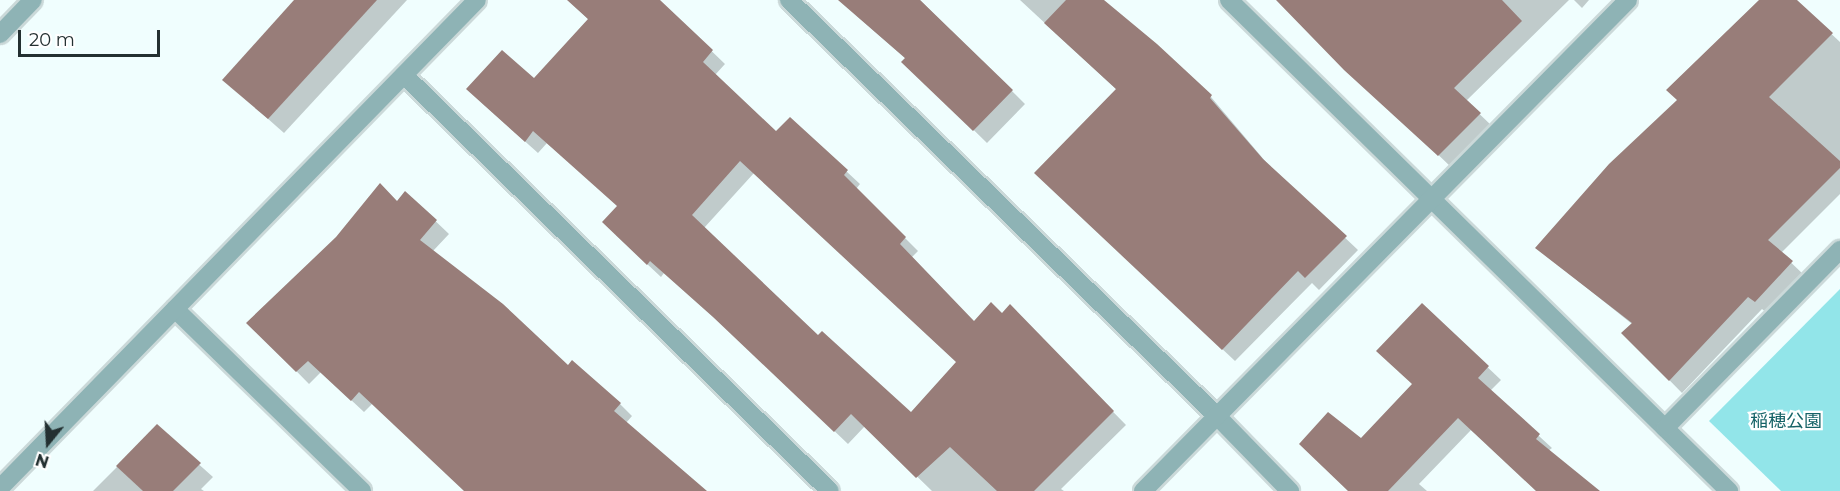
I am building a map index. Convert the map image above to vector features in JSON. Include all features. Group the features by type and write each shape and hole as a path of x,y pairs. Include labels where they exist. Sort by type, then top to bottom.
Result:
{"street":[{"path":"0,34 33,0"},
{"path":"0,488 477,0"},
{"path":"789,0 1217,416 1290,491"},
{"path":"1229,0 1729,491"},
{"path":"1143,491 1628,0"},
{"path":"404,75 830,491"},
{"path":"1665,429 1840,250"},
{"path":"175,309 362,491"}],"green space":[{"name":"稲穂公園","path":"1840,289 1840,491 1781,491 1709,421"}],"building":[{"path":"294,0 377,0 268,119 222,80"},
{"path":"567,0 660,0 713,50 703,62 776,131 790,117 848,170 844,175 906,237 900,244 974,321 991,302 1002,313 1010,304 1114,411 1034,491 997,491 950,447 916,478 851,414 834,432 713,317 650,261 647,265 602,222 617,206 533,131 525,142 466,89 502,50 534,78 588,19","holes":["740,161 956,362 911,412 822,331 818,335 692,215"]},
{"path":"838,0 920,0 1013,90 973,131 901,62 905,58"},
{"path":"1066,0 1104,0 1157,44 1212,95 1210,98 1263,159 1347,236 1305,278 1298,271 1222,350 1034,173 1116,89 1044,23"},
{"path":"1276,0 1502,0 1522,21 1454,88 1481,113 1438,156 1344,70"},
{"path":"1759,0 1797,0 1833,33 1769,97 1840,161 1840,168 1768,240 1793,261 1755,302 1748,297 1669,381 1621,333 1632,323 1535,248 1609,164 1677,100 1666,90"},
{"path":"380,183 397,201 405,191 437,220 420,240 503,304 568,365 572,360 621,403 614,411 707,491 464,491 359,392 351,401 308,361 296,372 246,323 336,237"},
{"path":"1422,303 1489,366 1478,378 1540,434 1536,439 1600,491 1536,491 1458,418 1388,491 1348,491 1299,444 1328,412 1361,438 1412,384 1376,351"},
{"path":"157,424 201,463 173,491 143,491 116,466"}]}
